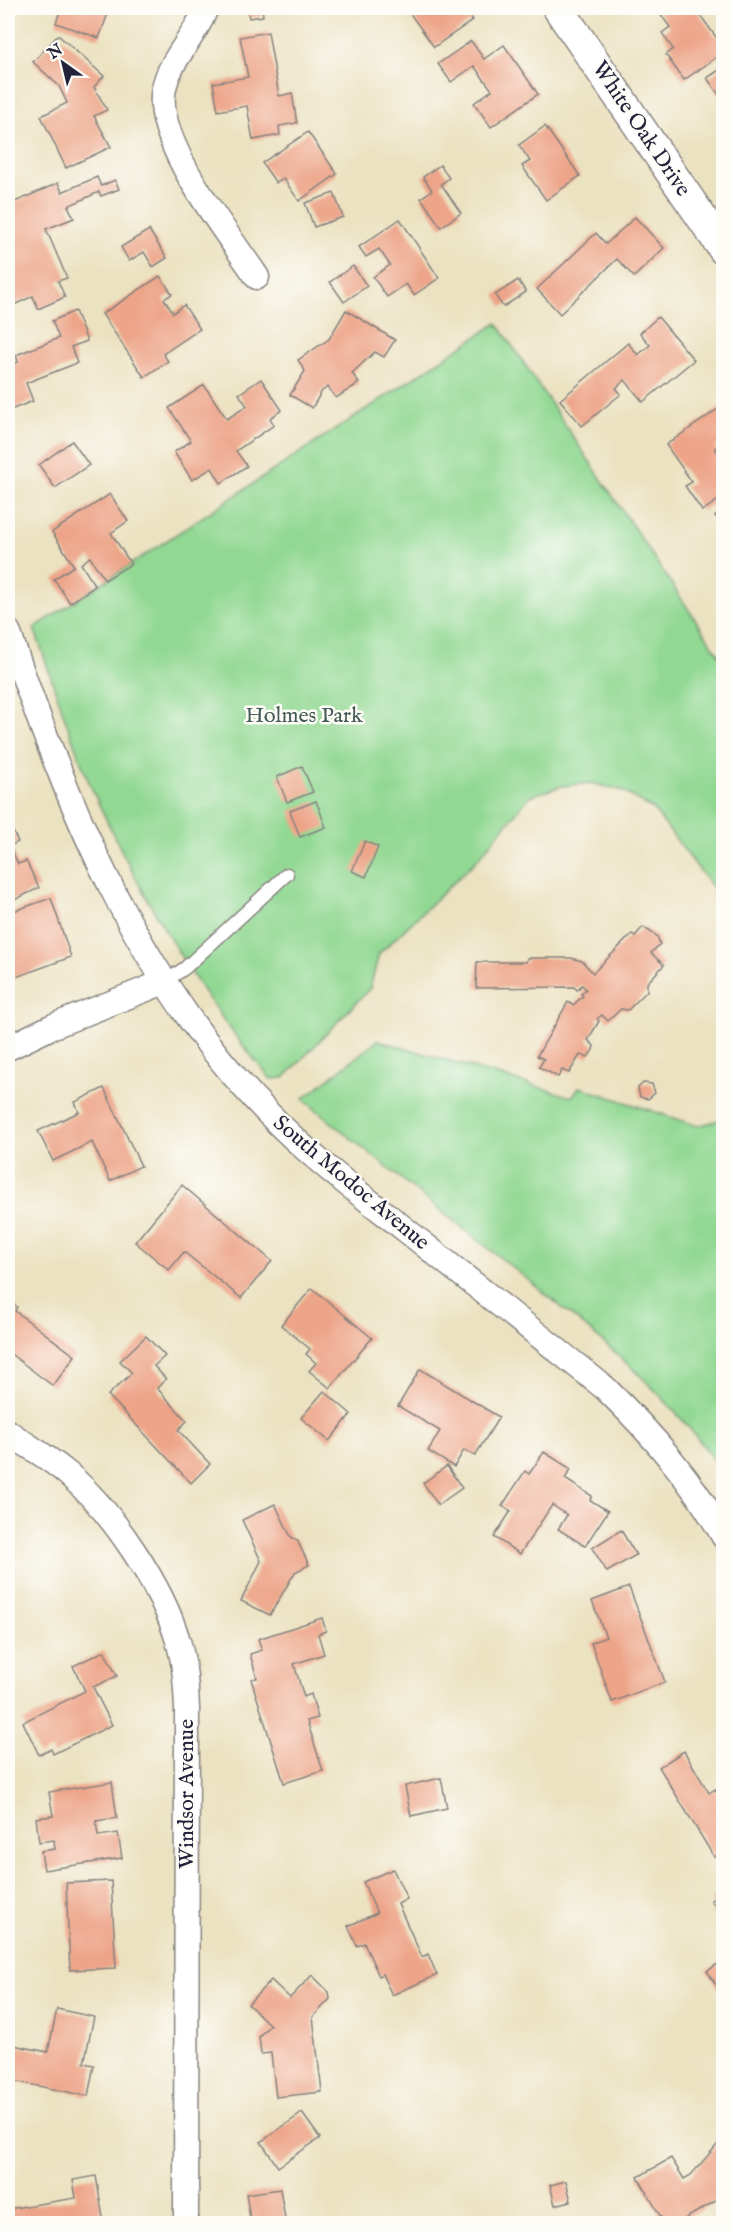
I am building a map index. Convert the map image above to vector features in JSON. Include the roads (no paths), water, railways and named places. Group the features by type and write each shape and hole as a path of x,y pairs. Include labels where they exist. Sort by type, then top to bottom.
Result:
{"street":[{"path":"206,8 199,27 164,87 162,106 165,122 183,164 257,277"},
{"name":"White Oak Drive","path":"558,8 723,250"},
{"name":"South Modoc Avenue","path":"8,632 54,763 88,843 164,982 224,1065 267,1113 322,1164 605,1389 645,1427 676,1463 723,1537"},
{"path":"8,1048 51,1027 164,982"},
{"name":"Windsor Avenue","path":"8,1432 68,1474 126,1539 168,1613 185,1671 188,1709 186,2223"}],"lane":[{"path":"164,982 185,968 287,874"}],"park label":[{"name":"Holmes Park","path":"304,716"}]}
